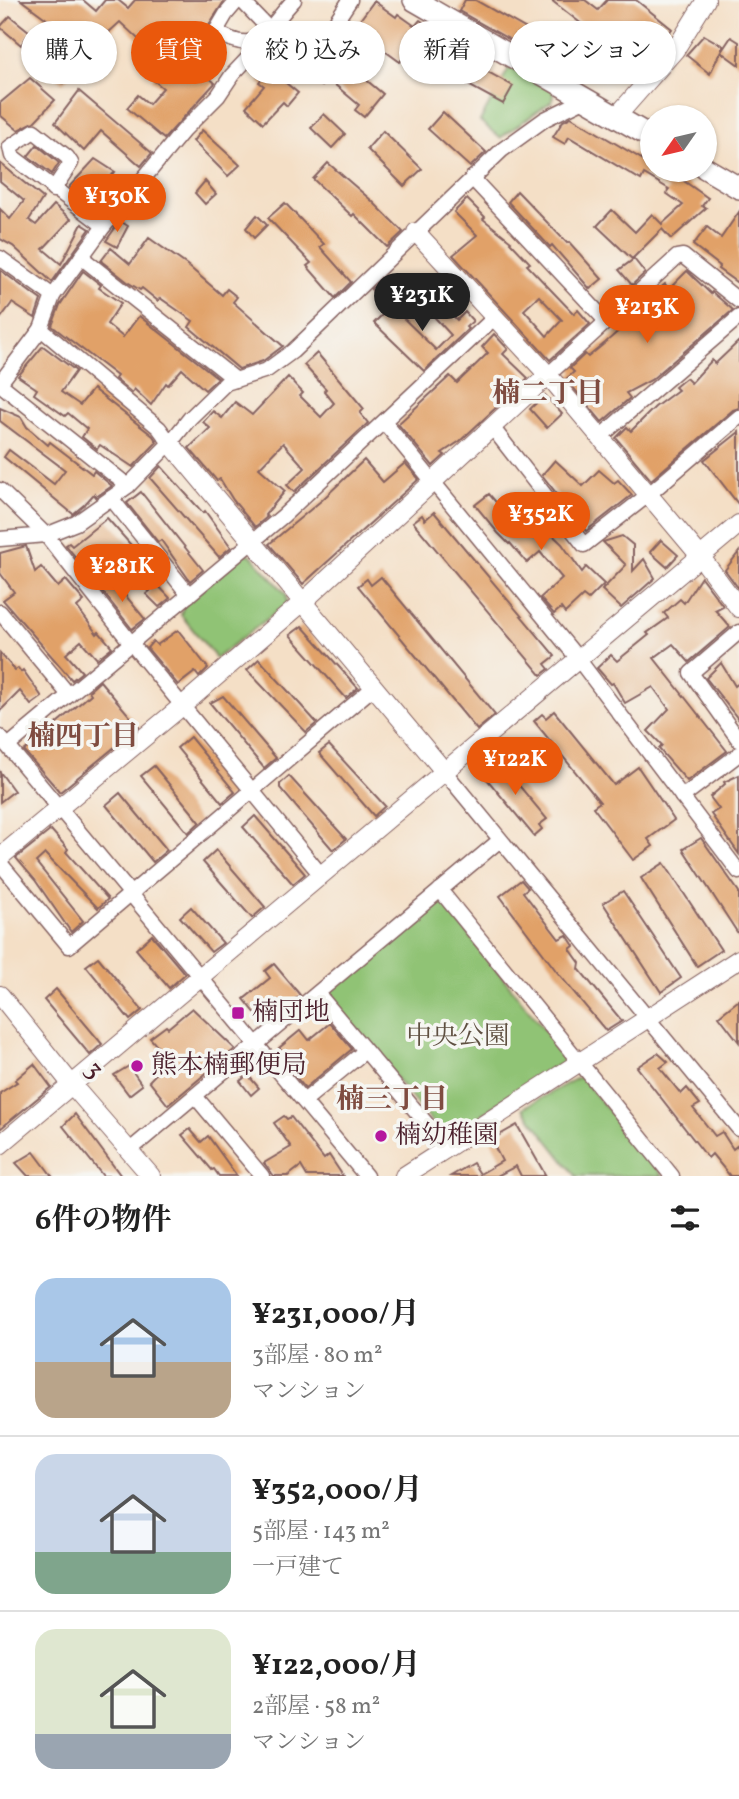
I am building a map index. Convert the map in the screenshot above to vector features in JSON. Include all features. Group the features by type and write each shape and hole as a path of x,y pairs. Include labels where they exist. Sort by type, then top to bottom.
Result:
{"main road":[{"path":"417,1 640,131"},
{"path":"718,176 739,188"}],"street":[{"path":"241,42 232,42 216,31 226,13 240,0 261,21"},
{"path":"277,21 294,0"},
{"path":"128,486 0,384 41,329 53,296 104,226 183,131 218,96 232,75 250,56 269,56 291,71 302,73 351,0"},
{"path":"616,117 675,50 706,0"},
{"path":"0,539 46,535 75,523 128,486 226,383 267,370 293,351 502,149 545,119 586,99"},
{"path":"472,178 607,322"},
{"path":"53,190 104,226"},
{"path":"416,232 548,374 700,556 739,608"},
{"path":"0,857 182,706 303,601 677,257 683,256 739,301"},
{"path":"81,257 236,380"},
{"path":"0,258 53,296"},
{"path":"366,1176 4,741 69,695 283,516 495,317"},
{"path":"600,437 739,317"},
{"path":"41,329 159,428 739,1129"},
{"path":"492,427 584,545 648,495 739,417"},
{"path":"384,422 579,660 739,872"},
{"path":"0,490 46,535 321,875"},
{"path":"111,498 189,595"},
{"path":"0,1145 739,524"},
{"path":"0,612 69,695"},
{"path":"739,632 691,673 739,740"},
{"path":"0,863 69,946 374,687"},
{"path":"682,797 739,754"},
{"path":"130,1150 500,840"},
{"path":"440,890 671,1176"},
{"path":"404,1176 739,959"},
{"path":"318,994 446,1147"},
{"name":"3","path":"0,995 72,1085 151,1176"},
{"path":"304,1101 365,1051"},
{"path":"195,1096 262,1176"}],"green space":[{"path":"509,68 509,84 544,84 554,89 552,101 500,138 480,121"},
{"path":"244,554 250,554 286,594 287,604 216,658 181,615 184,603"},
{"name":"中央公園","path":"437,900 442,901 568,1059 445,1138 328,996 329,990"},
{"path":"579,1077 663,1176 576,1176 523,1108"}],"building":[{"path":"21,0 83,0 96,11 105,0 118,0 128,8 135,0 225,0 211,21 131,21 131,32 120,22 117,25 117,21 48,20"},
{"path":"465,0 475,0 512,21 509,21 509,39 495,31 495,21 477,21 459,11"},
{"path":"551,0 585,0 598,10 607,0 636,0 662,21 578,21"},
{"path":"374,1 396,17 398,14 408,21 399,21 399,61 385,51 385,21 359,21"},
{"path":"10,16 21,25 21,45 0,27"},
{"path":"704,35 723,46 710,74 686,55"},
{"path":"731,37 739,42 739,65 721,52"},
{"path":"495,76 513,86 503,104 466,84 495,84"},
{"path":"23,84 37,84 55,100 34,122 18,130 0,115 0,103"},
{"path":"158,84 214,84 164,139 127,108 138,95 149,104 163,88"},
{"path":"262,84 287,84 298,93 287,106 283,102 263,123 246,107 264,86"},
{"path":"334,84 371,84 383,94 364,117 355,110 359,105"},
{"path":"79,91 152,153 141,166 101,131 84,151 55,123"},
{"path":"443,112 486,152 470,167 428,129"},
{"path":"324,114 345,134 332,148 311,128"},
{"path":"571,117 640,158 640,179 569,137 565,144 553,137 563,121"},
{"path":"202,130 240,165 228,176 193,141"},
{"path":"383,131 422,169 404,186 367,149"},
{"path":"37,145 59,163 52,174 28,156"},
{"path":"95,159 115,172 112,175 125,185 107,208 94,200 99,191 97,189 87,201 69,187"},
{"path":"0,163 43,198 29,220 36,225 54,205 71,219 43,249 61,264 82,224 90,229 52,282 13,246 0,239 0,209 10,219 24,201 0,181"},
{"path":"328,163 403,232 387,247 313,179"},
{"path":"205,181 216,194 205,204 195,193"},
{"path":"657,182 685,182 708,198 702,206 706,208 671,239 662,229 632,259 597,226 612,210 635,232 652,214 662,224 683,205 666,193 669,189"},
{"path":"517,191 602,279 590,289 552,245 550,247 508,202"},
{"path":"467,199 485,217 483,219 511,241 530,263 527,265 574,314 578,310 590,324 550,360 453,255 477,235 454,212","holes":["539,296 562,320 547,336 524,310"]},
{"path":"285,203 324,244 320,247 351,282 335,298 307,266 311,263 268,218"},
{"path":"739,212 739,284 718,269 720,266 693,245 707,227 721,238"},
{"path":"257,215 267,225 254,238 246,228"},
{"path":"120,221 128,226 117,247 106,241"},
{"path":"149,238 187,265 222,295 227,289 237,297 233,302 283,346 263,361 239,369 189,327 193,321 160,298 158,301 142,288 140,290 129,283 101,261 111,248 130,264"},
{"path":"634,259 645,273 632,285 619,270"},
{"path":"0,270 41,300 35,318 12,303 0,319"},
{"path":"83,271 101,285 99,288 121,303 107,324 123,337 139,316 218,378 205,390 182,369 168,385 166,383 151,405 134,389 132,393 115,379 117,376 52,326 60,305"},
{"path":"687,271 733,310 651,380 626,393 630,398 602,422 566,379 574,372 570,368 585,354 588,357 605,343 650,303 648,300 665,284 669,289"},
{"path":"382,279 395,295 384,304 371,289"},
{"path":"438,299 457,320 465,312 473,321 424,371 374,323 391,306 436,350 451,335 427,309"},
{"path":"494,334 508,349 503,354 528,378 460,441 442,453 445,455 433,466 398,424 450,376 457,383 488,353 482,347"},
{"path":"739,341 739,408 733,410 651,480 616,438 627,427 631,431 655,407 678,390 675,387 686,378 691,383 712,360 715,364"},
{"path":"43,346 76,371 61,392 80,405 93,389 153,436 157,442 133,467 100,445 97,449 82,437 87,429 68,413 65,416 34,394 37,389 18,376"},
{"path":"317,353 364,409 360,413 368,423 294,492 287,485 305,468 283,443 259,468 285,491 265,515 267,517 255,527 220,479 217,481 189,448 210,428 203,422 213,411 222,418 235,402 252,415 288,377 303,393 300,396 321,417 334,403 324,391 326,389 304,365"},
{"path":"545,395 562,414 547,428 530,409"},
{"path":"0,408 21,417 27,427 48,445 50,442 112,486 96,497 94,494 73,514 4,457 9,450 54,484 65,470 0,421"},
{"path":"739,432 739,505 704,460"},
{"path":"364,460 383,482 405,463 419,479 303,584 269,544 322,500"},
{"path":"555,460 583,486 599,470 614,483 618,480 632,495 586,531 542,475"},
{"path":"161,466 203,513 205,511 231,547 219,557 150,478"},
{"path":"141,492 203,570 190,581 161,540 158,542 127,503"},
{"path":"489,494 506,514 523,498 542,518 538,521 562,544 582,572 586,567 604,584 588,600 583,596 565,613 561,608 554,614 540,598 562,578 540,552 527,563 498,533 475,505"},
{"path":"434,512 555,656 545,664 549,669 541,675 413,522 422,515 425,520"},
{"path":"107,518 139,554 136,556 170,598 159,607 146,594 150,591 127,563 122,568 116,562 104,572 85,552 77,559 66,545 69,543 72,546"},
{"path":"622,536 633,545 633,571 644,559 655,578 621,608 602,590 626,565 603,542"},
{"path":"661,540 678,555 667,567 650,552"},
{"path":"26,546 35,572 41,567 58,587 66,580 84,601 77,607 97,634 99,632 112,647 97,659 81,641 66,654 82,672 72,680 3,600 14,592 0,573 0,553"},
{"path":"739,552 739,589 725,570"},
{"path":"381,577 495,715 477,730 358,586 367,579 371,585"},
{"path":"701,577 723,606 715,610 730,627 689,662 673,644 654,658 727,751 687,781 659,749 662,745 648,731 669,709 653,687 625,703 613,683 597,668 611,655 617,661 649,635 647,633 668,618 664,613 680,599 684,603"},
{"path":"111,578 145,619 132,629 99,587"},
{"path":"302,626 358,688 346,698 290,635"},
{"path":"178,630 208,668 199,677 195,672 178,685 147,648 153,641 157,645"},
{"path":"0,653 15,670 23,670 42,697 31,705 20,691 0,711"},
{"path":"259,659 317,723 306,732 247,670"},
{"path":"721,663 735,686 739,683 739,720 706,678"},
{"path":"100,681 139,727 60,792 24,751 91,694 89,691"},
{"path":"223,696 276,758 264,768 210,703"},
{"path":"554,711 614,785 638,767 674,820 648,839 653,846 633,860 593,807 600,802 534,721 542,714 546,718"},
{"path":"190,737 235,792 222,803 177,748"},
{"path":"329,745 385,806 374,816 319,753"},
{"path":"497,759 547,819 539,825 542,829 534,836 481,772"},
{"path":"154,766 200,822 188,833 141,776"},
{"path":"0,772 14,791 0,802"},
{"path":"739,775 739,854 711,814 719,809 710,797 724,782"},
{"path":"289,776 346,839 333,850 280,788 280,784"},
{"path":"120,793 167,850 153,862 106,805"},
{"path":"255,816 305,874 293,884 243,827"},
{"path":"51,830 68,849 66,852 108,899 98,908 45,854 36,862 83,921 71,932 35,880 16,858"},
{"path":"701,838 739,892 739,935 683,849"},
{"path":"216,850 265,907 252,918 203,862"},
{"path":"664,863 721,950 697,966 641,878"},
{"path":"521,880 528,888 523,892 559,939 567,935 574,946 570,949 580,963 579,969 622,1021 606,1031 557,972 500,896"},
{"path":"623,891 681,978 661,992 603,903"},
{"path":"191,907 223,943 211,952 180,917"},
{"path":"152,935 185,974 169,988 136,949"},
{"path":"98,957 142,1010 130,1020 86,966"},
{"path":"274,964 300,995 265,1025 244,999 270,978 265,971"},
{"path":"56,989 102,1044 90,1055 44,1000"},
{"path":"739,1000 739,1042 719,1016"},
{"path":"192,1008 235,1049 168,1105 149,1081 169,1060 150,1038 166,1026 168,1028"},
{"path":"330,1023 352,1049 305,1088 290,1070 295,1067 279,1048 301,1030 309,1040"},
{"path":"658,1053 668,1062 660,1068 681,1094 687,1088 700,1104 693,1108 715,1136 722,1132 733,1149 739,1144 739,1176 730,1176 712,1154 708,1158 637,1067"},
{"path":"34,1064 51,1087 0,1129 0,1093 17,1082 15,1080"},
{"path":"129,1066 142,1085 129,1095 114,1075"},
{"path":"248,1075 259,1088 251,1095 240,1081"},
{"path":"75,1114 121,1176 103,1176 63,1126"},
{"path":"284,1116 287,1119 291,1117 324,1159 329,1155 343,1176 307,1176 301,1166 288,1176 274,1176 264,1163 291,1147 274,1123"},
{"path":"517,1125 546,1176 521,1176 516,1166 497,1176 451,1176 473,1163 480,1174 502,1161 491,1140"},
{"path":"190,1129 201,1142 208,1136 237,1176 219,1176 212,1170 182,1135"},
{"path":"34,1152 52,1176 28,1176 16,1163"}],"place":[{"name":"楠団地","path":"238,1013"},
{"name":"熊本楠郵便局","path":"137,1066"},
{"name":"楠幼稚園","path":"381,1136"}],"district":[{"name":"楠二丁目","path":"548,394"},
{"name":"楠四丁目","path":"83,737"},
{"name":"楠三丁目","path":"392,1100"}]}
